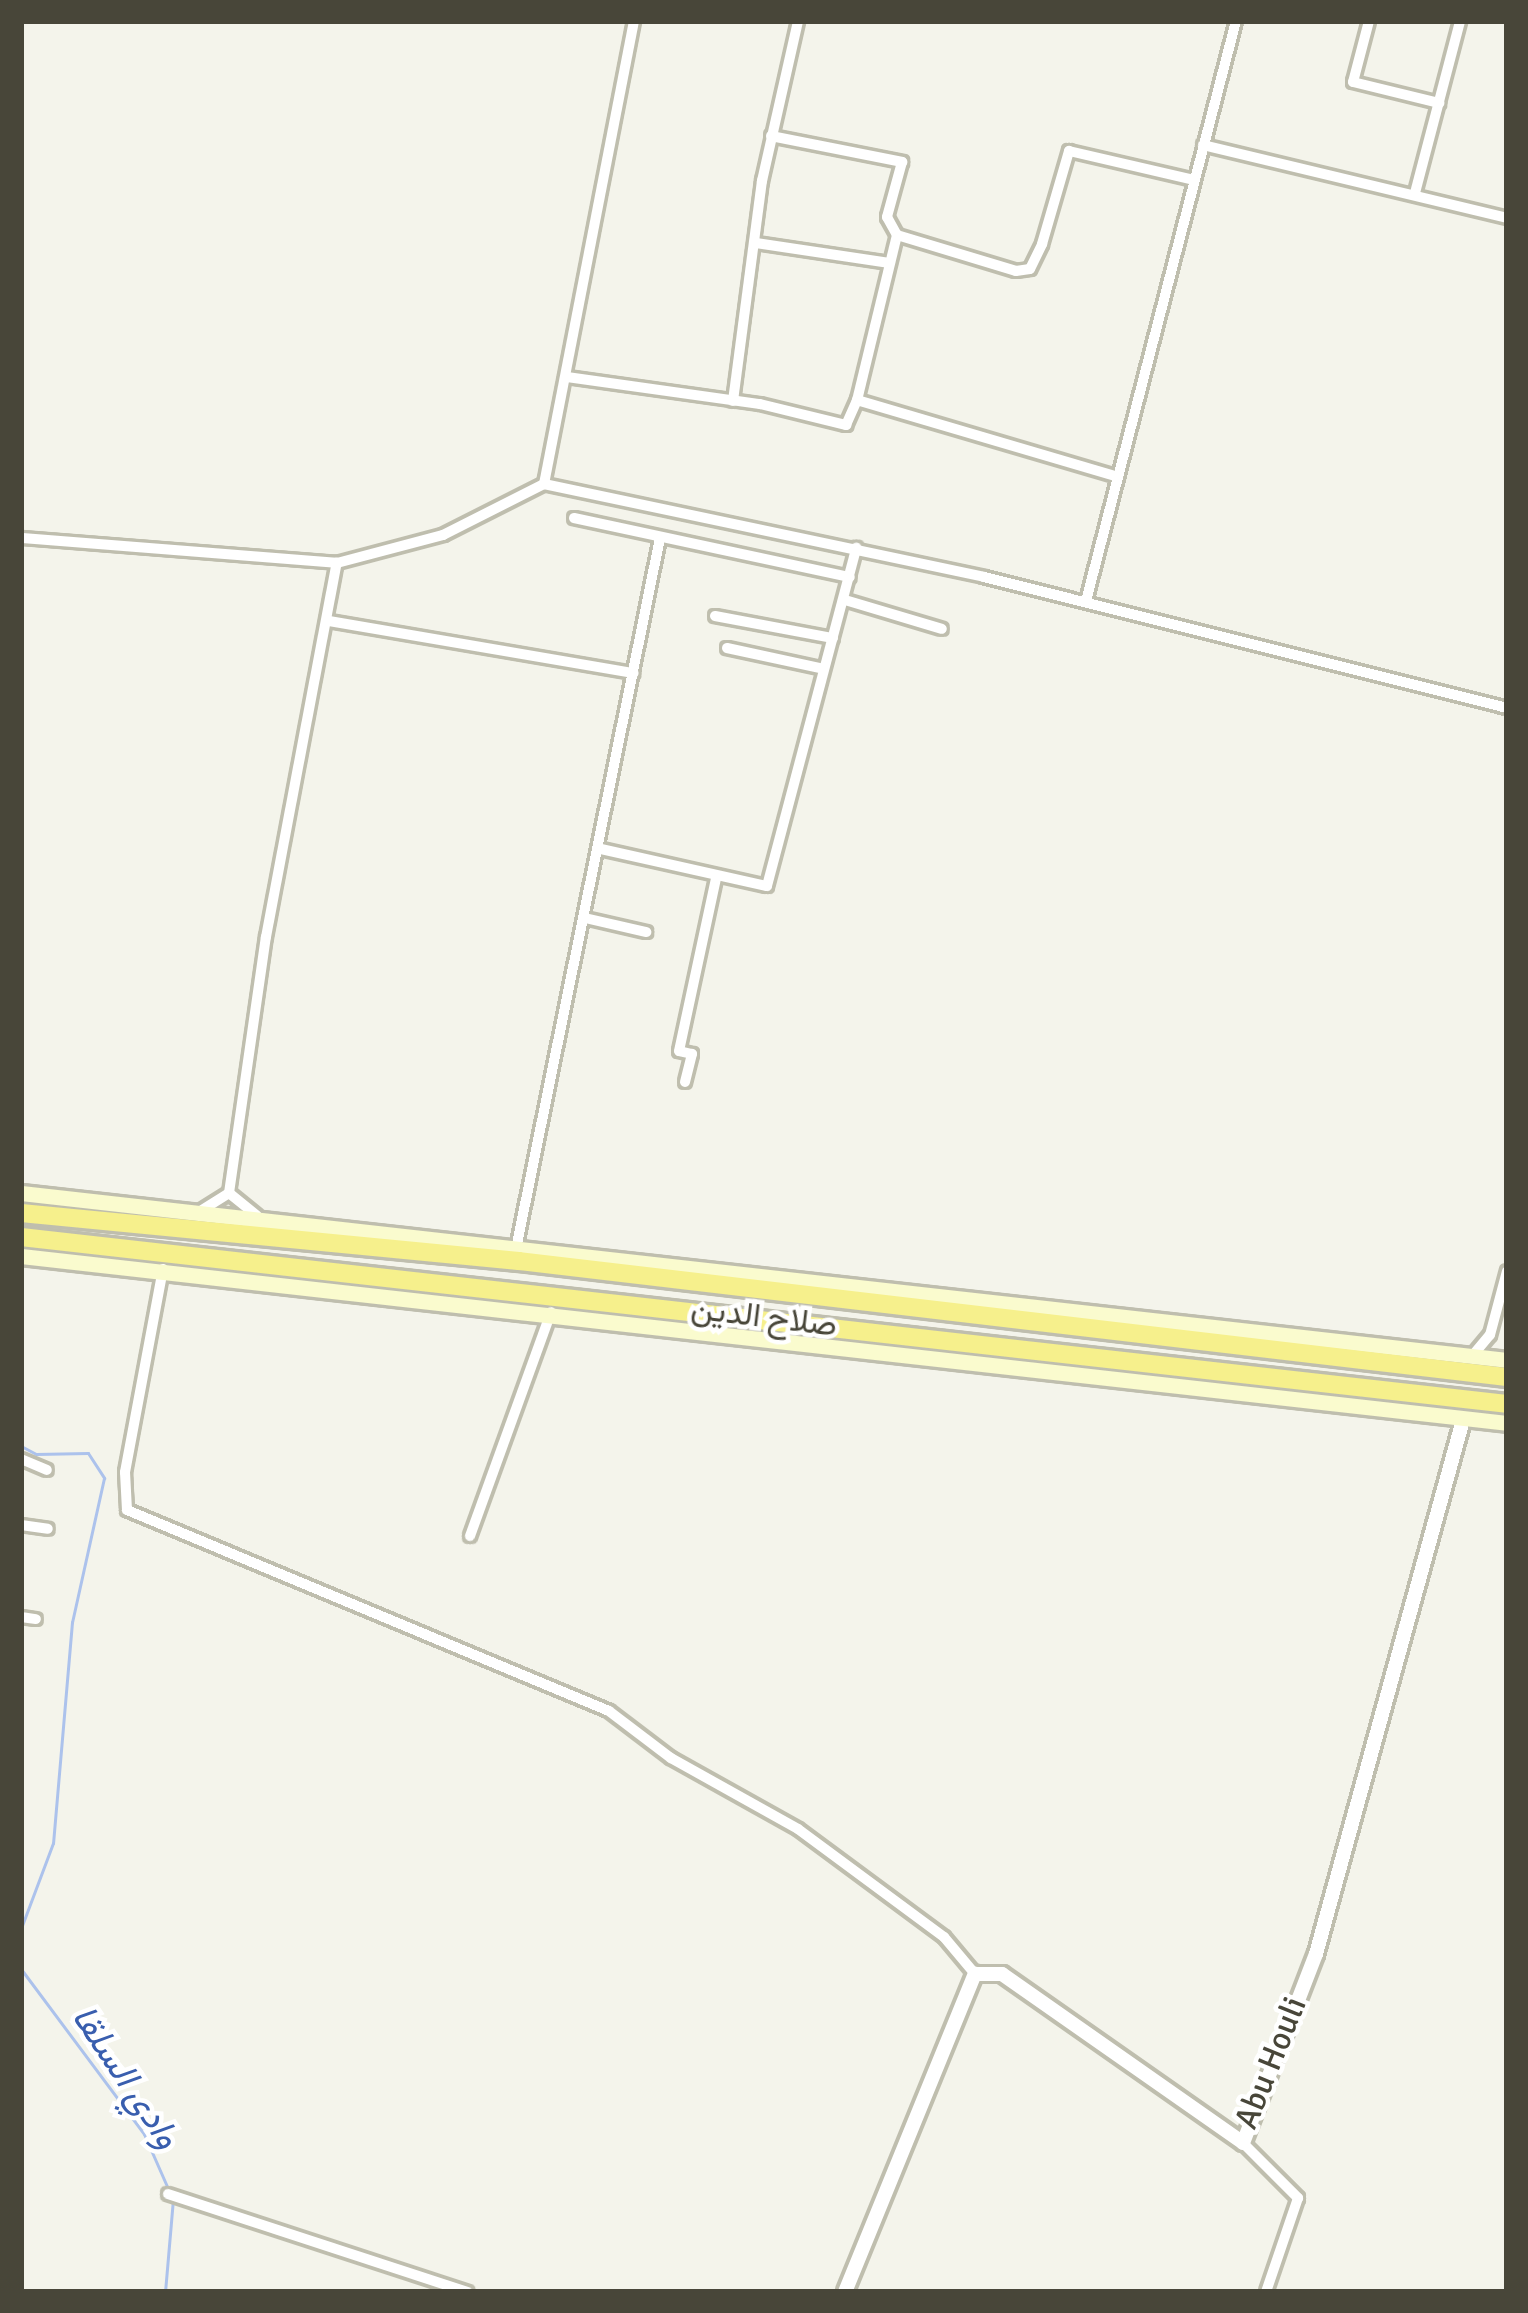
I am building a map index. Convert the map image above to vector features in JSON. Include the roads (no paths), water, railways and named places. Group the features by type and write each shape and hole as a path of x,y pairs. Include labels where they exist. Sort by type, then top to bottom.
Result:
{"highway":[{"name":"صلاح الدين","path":"21,1213 519,1261 1507,1377"},
{"name":"صلاح الدين","path":"21,1237 1507,1404"},
{"path":"899,1333 915,1311"},
{"path":"1125,1360 1130,1336"}],"main road":[{"path":"21,1193 517,1244 1507,1358"},
{"path":"21,1256 1507,1423"}],"street":[{"path":"544,484 634,21"},
{"path":"734,401 771,136 798,21"},
{"path":"1086,601 1236,21"},
{"path":"1369,21 1353,82 1439,103"},
{"path":"1414,193 1460,21"},
{"path":"771,136 902,162 886,217 897,235 1016,271 1030,268 1042,244 1069,151 1195,180"},
{"path":"1203,146 1507,218"},
{"path":"567,377 734,401 846,425 857,400 897,235"},
{"path":"756,243 890,263"},
{"path":"857,400 1118,477"},
{"path":"21,538 337,562 443,535 544,484 1086,601 1507,708"},
{"path":"574,518 850,577"},
{"path":"517,1244 601,849 660,538"},
{"path":"601,849 767,886 856,548"},
{"path":"202,1210 229,1192 266,937 337,562"},
{"path":"845,600 942,628"},
{"path":"715,616 832,638"},
{"path":"329,621 634,673"},
{"path":"727,648 824,669"},
{"path":"685,1082 692,1054 679,1051 716,878"},
{"path":"585,918 646,932"},
{"path":"229,1192 256,1216"},
{"path":"163,1269 125,1472 128,1510 609,1711 671,1758 798,1828 944,1937 974,1974 845,2292"},
{"path":"1473,1355 1492,1327 1507,1271"},
{"path":"470,1536 550,1312"},
{"path":"1492,1327 1507,1358"},
{"name":"Abu Houli","path":"974,1974 1002,1974 1243,2143 1316,1954 1463,1420"},
{"path":"21,1459 46,1469"},
{"path":"21,1525 48,1529"},
{"path":"21,1617 36,1619"},
{"path":"1243,2143 1298,2198 1266,2292"},
{"path":"168,2194 467,2292"}],"waterway":[{"name":"وادي السلقا","path":"21,1446 36,1454 88,1453 104,1478 72,1622 53,1843 21,1928"},
{"name":"وادي السلقا","path":"21,1969 144,2134 169,2191"},
{"name":"وادي السلقا","path":"165,2292 173,2199"}]}
